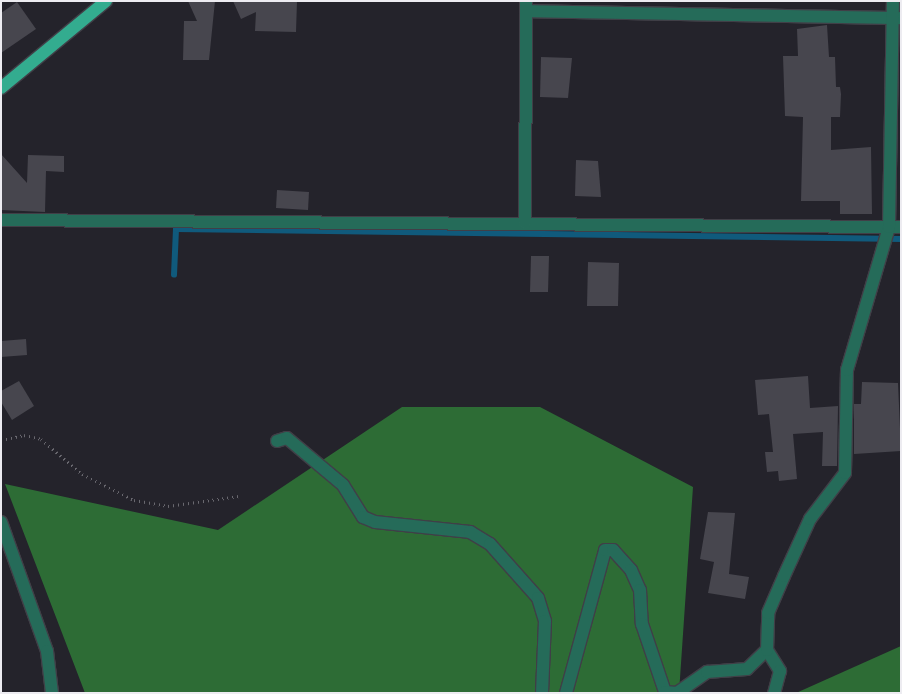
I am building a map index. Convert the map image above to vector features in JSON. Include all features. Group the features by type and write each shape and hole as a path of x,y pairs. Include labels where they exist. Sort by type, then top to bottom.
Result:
{"main road":[{"path":"1,88 106,1"}],"street":[{"path":"774,693 780,671 768,650 768,613 810,519 846,473 847,370 895,227 897,17 892,1"},
{"path":"525,223 526,6 897,17"},
{"path":"1,220 895,227"},
{"path":"277,441 287,438 343,484 363,517 375,522 470,532 490,544 538,598 545,621 542,693"},
{"path":"1,522 47,651 52,693"},
{"path":"566,693 605,550 613,550 631,570 640,590 642,624 665,692 677,692 707,672 747,669 768,650"}],"path":[{"path":"1,440 24,435 41,439 82,474 134,500 168,506 238,496"}],"green space":[{"path":"402,407 540,407 693,487 679,693 85,693 5,484 218,530"},
{"path":"901,646 901,693 796,693"}],"building":[{"path":"188,1 215,1 209,60 183,60 184,21 197,21"},
{"path":"233,1 297,1 296,32 255,31 256,12 241,19"},
{"path":"17,2 36,29 1,53 1,13"},
{"path":"827,25 829,57 835,57 836,87 840,87 841,94 840,117 831,117 831,150 871,147 872,214 840,214 840,201 801,201 803,117 785,116 783,56 798,56 797,29"},
{"path":"541,57 572,58 568,98 540,97"},
{"path":"1,154 27,183 28,155 64,156 64,172 46,171 45,212 1,210"},
{"path":"576,160 598,161 601,197 575,196"},
{"path":"277,190 309,192 308,210 276,208"},
{"path":"531,256 549,256 548,292 530,292"},
{"path":"588,262 619,263 618,306 587,306"},
{"path":"26,339 27,355 1,357 1,341"},
{"path":"808,376 810,408 838,406 837,466 822,466 823,432 793,434 797,479 779,481 778,471 767,472 765,452 773,452 769,414 758,415 755,380"},
{"path":"19,381 34,406 12,420 1,402 1,391"},
{"path":"862,382 898,383 901,451 854,454 854,404 861,404"},
{"path":"708,512 735,513 729,574 749,577 745,599 708,593 714,562 700,559"}],"waterway":[{"path":"174,275 176,229 901,239"}]}
